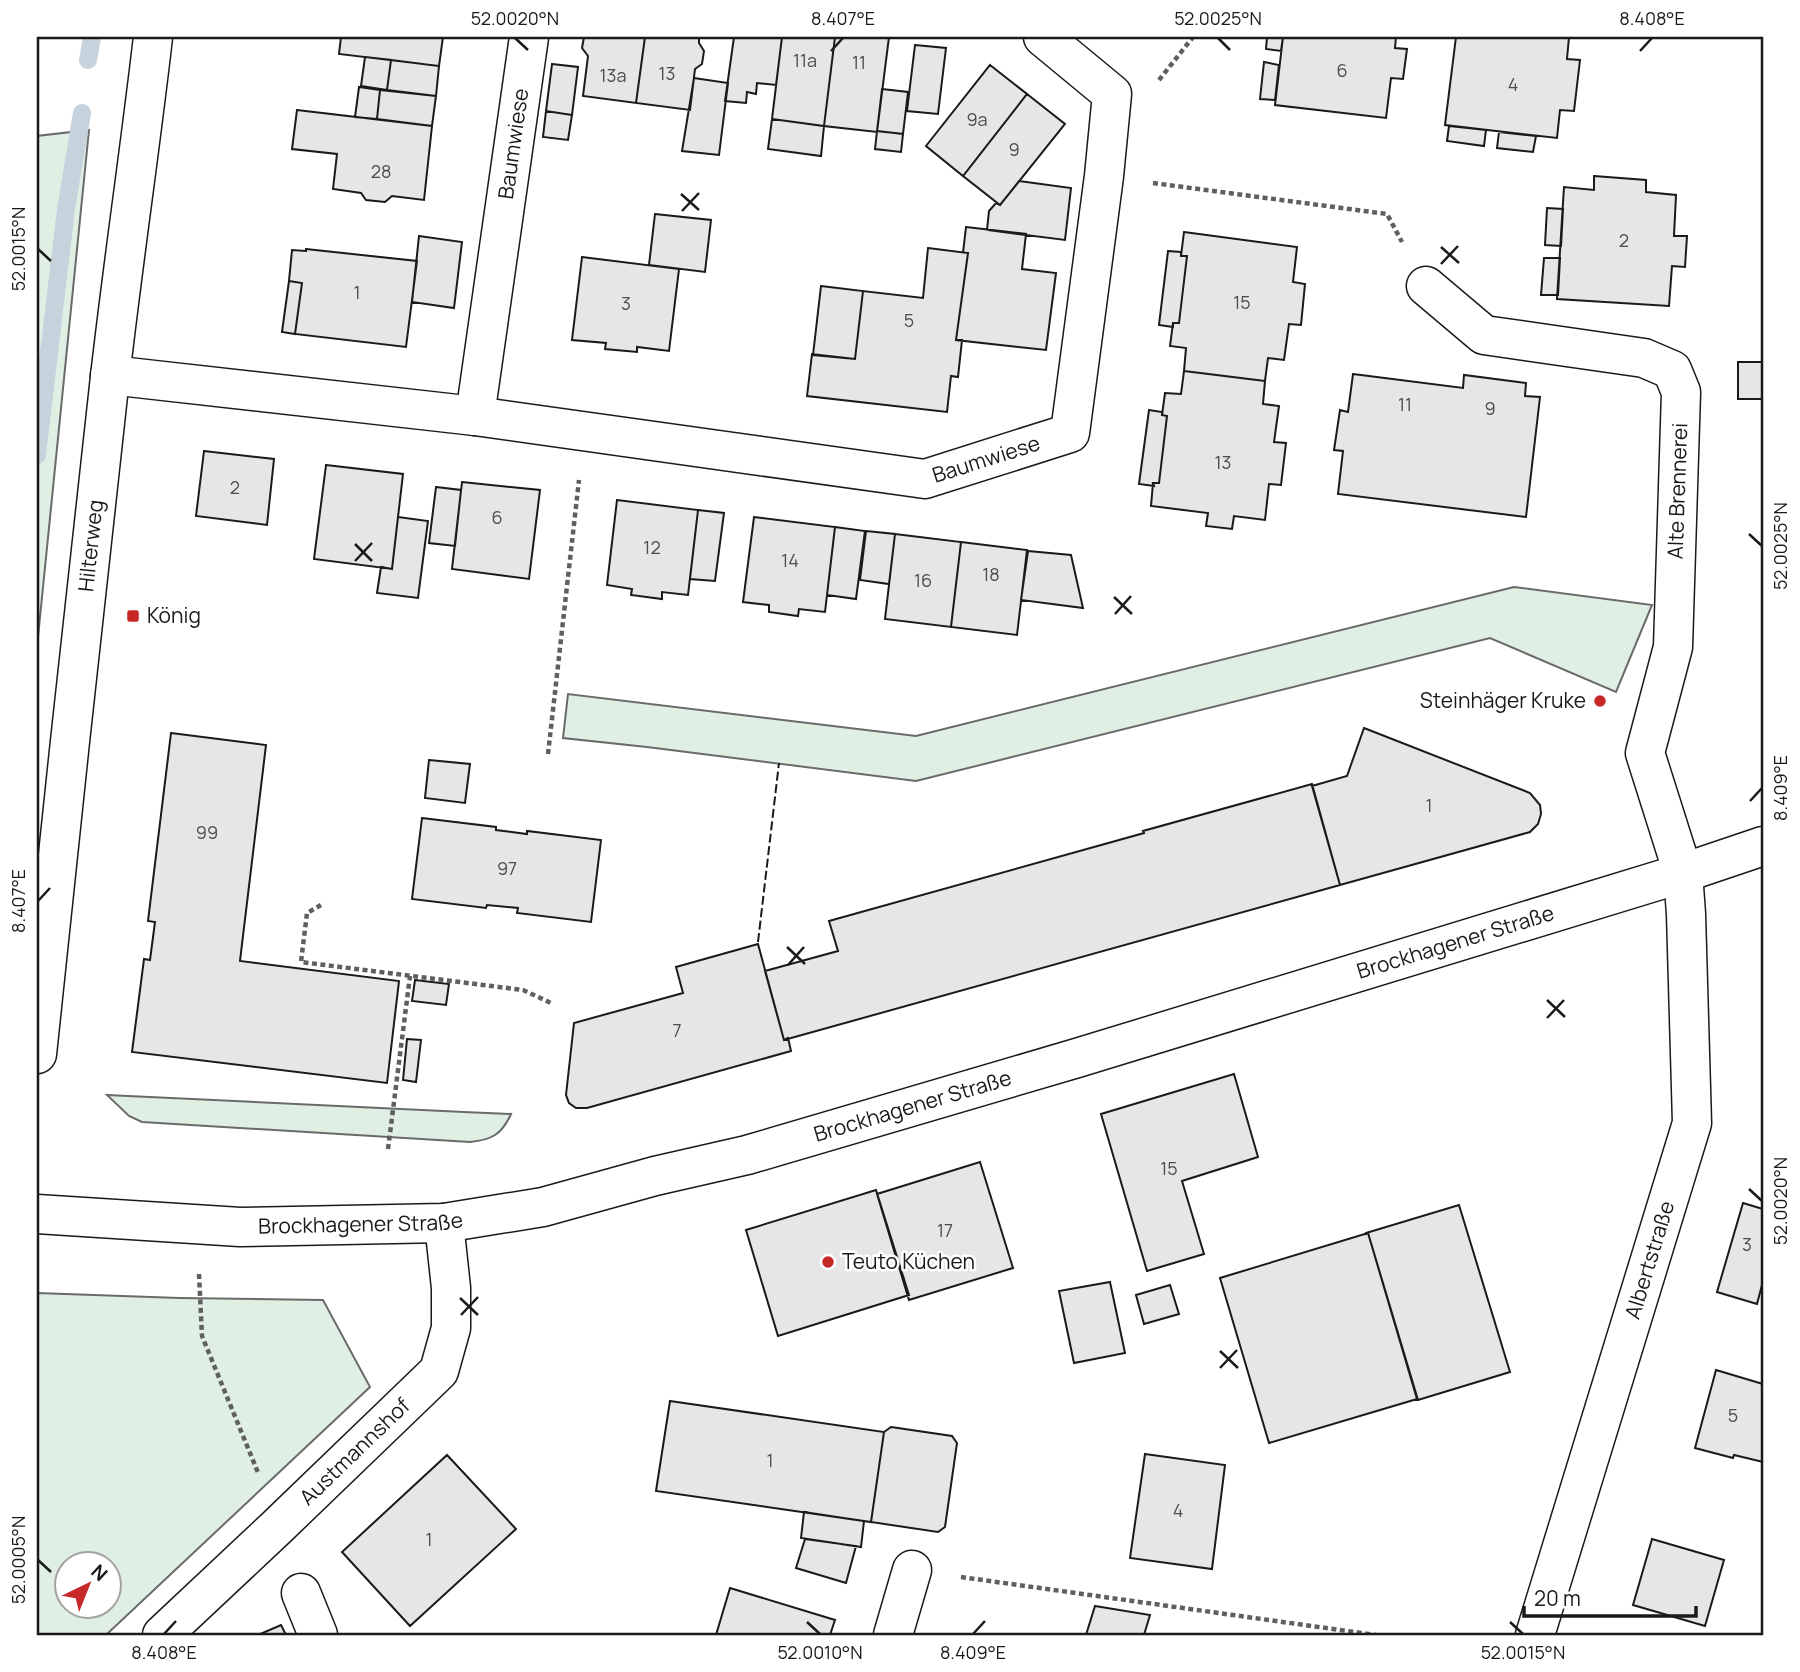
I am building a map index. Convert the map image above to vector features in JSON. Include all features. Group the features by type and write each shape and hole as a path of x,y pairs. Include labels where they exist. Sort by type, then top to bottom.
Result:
{"street":[{"name":"Hilterweg","path":"37,1054 110,375 153,37"},
{"name":"Baumwiese","path":"474,416 529,37"},
{"name":"Baumwiese","path":"110,375 474,416 925,479 1070,433 1104,176 1112,94 1043,37"},
{"name":"Alte Brennerei","path":"1426,286 1483,335 1644,358 1672,370 1681,392 1673,647 1645,753 1683,873"},
{"name":"Brockhagener Straße","path":"37,1214 240,1227 444,1223 543,1207 655,1175 747,1155 1077,1058 1683,873 1763,846"},
{"name":"Albertstraße","path":"1535,1635 1692,1123 1683,873"},
{"name":"Austmannshof","path":"162,1635 439,1371 451,1328 451,1288 444,1223"},
{"path":"893,1635 912,1570"},
{"path":"301,1594 318,1635"}],"path":[{"path":"1104,176 1387,214 1426,286"},
{"path":"548,754 585,432"},
{"path":"321,905 307,913 301,962 523,990 551,1003"},
{"path":"388,1149 410,975"},
{"path":"196,1224 202,1336 264,1488 276,1528"},
{"path":"912,1570 1376,1635"}],"green space":[{"path":"89,130 37,647 37,136"},
{"path":"1514,587 1652,605 1616,692 1490,638 916,781 563,738 568,694 916,736"},
{"path":"107,1095 511,1114 504,1127 495,1135 470,1142 142,1122 129,1116"},
{"path":"37,1293 323,1300 370,1387 122,1620 122,1550 52,1550 52,1620 122,1620 106,1635 37,1635"}],"building":[{"path":"341,37 443,37 439,66 339,54"},
{"path":"584,37 645,37 636,103 583,96 588,56 582,48"},
{"path":"645,37 699,37 704,51 702,64 695,69 690,110 636,103"},
{"path":"734,37 782,37 776,85 757,83 756,94 747,92 746,103 725,101"},
{"path":"782,37 835,37 824,126 772,119"},
{"path":"835,37 889,37 877,132 824,126"},
{"path":"1267,37 1283,37 1281,51 1266,49"},
{"path":"1283,37 1396,37 1395,48 1407,49 1403,79 1391,78 1386,118 1275,105"},
{"path":"1456,37 1569,37 1567,59 1580,60 1574,111 1560,110 1557,138 1445,125"},
{"path":"915,45 946,48 938,114 907,111"},
{"path":"365,57 391,60 387,90 361,86"},
{"path":"391,60 439,66 436,96 387,90"},
{"path":"1264,62 1279,65 1275,100 1260,99"},
{"path":"552,64 578,67 572,115 546,111"},
{"path":"990,65 1027,94 963,176 926,146"},
{"path":"694,78 728,83 719,155 682,151"},
{"path":"359,87 380,90 377,119 355,117"},
{"path":"882,89 908,92 903,134 877,131"},
{"path":"380,90 436,96 432,126 377,119"},
{"path":"1027,94 1065,124 1000,205 963,176"},
{"path":"297,110 432,126 424,200 392,196 385,202 366,200 361,193 333,189 337,154 292,149"},
{"path":"546,111 572,115 568,140 543,137"},
{"path":"772,119 824,126 821,156 768,149"},
{"path":"1449,126 1486,130 1484,146 1447,141"},
{"path":"877,131 903,134 901,152 875,149"},
{"path":"1499,132 1536,136 1533,152 1497,148"},
{"path":"1594,176 1646,180 1646,192 1676,195 1674,236 1687,236 1685,267 1672,266 1669,306 1557,299 1564,187 1594,190"},
{"path":"1019,181 1071,188 1065,240 987,230 989,211 996,203 1000,205"},
{"path":"1547,208 1563,209 1561,246 1545,245"},
{"path":"655,214 711,220 705,272 649,265"},
{"path":"966,227 1026,234 1022,269 1056,273 1046,350 956,340 968,253 963,253"},
{"path":"1184,232 1297,247 1293,282 1305,284 1301,325 1289,324 1284,360 1268,358 1265,381 1184,371 1186,348 1170,346 1173,323 1179,323 1187,256 1181,256"},
{"path":"419,236 462,242 454,308 412,302"},
{"path":"928,248 968,253 956,340 962,340 958,377 951,376 947,412 807,396 812,354 855,359 863,291 923,298"},
{"path":"306,249 417,261 406,347 295,334 302,283 289,281 292,250"},
{"path":"1168,251 1181,252 1181,256 1187,256 1179,323 1173,323 1173,327 1159,325"},
{"path":"582,257 679,269 669,351 637,347 637,352 605,349 606,343 572,340"},
{"path":"1544,258 1560,258 1558,295 1541,295"},
{"path":"289,281 302,283 295,334 282,332"},
{"path":"821,286 863,291 855,359 813,355"},
{"path":"1738,362 1763,362 1763,399 1738,399"},
{"path":"1184,371 1265,381 1263,404 1279,406 1274,442 1286,443 1281,485 1269,484 1265,520 1234,516 1232,529 1206,526 1208,513 1151,506 1153,483 1159,483 1167,416 1162,415 1165,393 1181,394"},
{"path":"1353,374 1463,388 1464,375 1526,383 1525,396 1540,397 1526,517 1338,494 1343,451 1334,450 1340,410 1348,412"},
{"path":"1149,410 1162,412 1162,415 1167,416 1159,483 1153,483 1154,486 1139,484"},
{"path":"204,451 274,459 267,525 196,516"},
{"path":"326,465 403,474 392,569 314,559"},
{"path":"462,482 540,490 529,579 452,569"},
{"path":"436,487 461,490 455,546 429,543"},
{"path":"617,500 698,510 688,595 662,592 662,599 631,595 632,589 607,585"},
{"path":"698,510 724,513 715,581 690,579"},
{"path":"398,517 428,521 418,598 377,593 381,567 392,569"},
{"path":"754,517 835,527 825,612 799,609 798,616 769,612 769,605 743,602"},
{"path":"835,527 865,531 856,599 827,595"},
{"path":"866,531 895,534 889,584 860,580"},
{"path":"895,534 961,542 951,627 885,619"},
{"path":"961,542 1027,550 1017,635 951,627"},
{"path":"1028,551 1071,555 1083,608 1021,600"},
{"path":"1364,728 1530,793 1540,805 1538,824 1530,832 1340,885 1312,786 1347,776"},
{"path":"171,733 266,745 240,961 399,981 387,1083 132,1052 144,959 150,960 155,922 148,921"},
{"path":"429,760 470,764 465,803 425,798"},
{"path":"1312,784 1340,885 784,1040 765,971 838,951 829,921"},
{"path":"422,818 496,827 496,830 527,834 527,831 601,840 591,922 517,913 518,908 487,905 486,908 412,899"},
{"path":"758,944 784,1040 788,1038 791,1051 587,1108 576,1108 569,1103 566,1095 574,1023 683,993 676,967"},
{"path":"415,980 449,984 446,1005 412,1001"},
{"path":"407,1039 421,1040 416,1082 403,1080"},
{"path":"1234,1074 1258,1157 1182,1181 1204,1254 1147,1271 1101,1114"},
{"path":"980,1162 1013,1268 909,1300 877,1194"},
{"path":"876,1190 909,1295 778,1336 746,1230"},
{"path":"1743,1203 1763,1209 1763,1281 1757,1304 1717,1292"},
{"path":"1459,1205 1510,1372 1418,1400 1366,1233"},
{"path":"1368,1233 1417,1399 1269,1443 1220,1278"},
{"path":"1110,1282 1125,1353 1074,1363 1059,1291"},
{"path":"1170,1285 1179,1314 1144,1324 1136,1295"},
{"path":"1716,1370 1763,1384 1763,1462 1734,1455 1733,1458 1695,1448"},
{"path":"670,1401 884,1432 871,1522 656,1491"},
{"path":"891,1427 952,1436 957,1443 945,1527 938,1532 871,1522 884,1432"},
{"path":"1145,1454 1225,1465 1212,1569 1130,1558"},
{"path":"447,1455 516,1529 410,1626 342,1552"},
{"path":"804,1512 864,1521 861,1547 801,1538"},
{"path":"805,1539 856,1546 846,1583 796,1568"},
{"path":"1652,1539 1724,1560 1705,1626 1633,1605"},
{"path":"730,1588 835,1620 830,1635 716,1635"},
{"path":"1095,1606 1150,1615 1144,1635 1086,1635"},
{"path":"281,1625 286,1635 258,1635"}],"waterway":[{"path":"88,60 92,37"},
{"path":"37,455 66,209 82,113"}],"fence":[{"path":"758,942 779,763"}],"place":[{"name":"König","path":"133,616"},
{"name":"Steinhäger Kruke","path":"1600,701"},
{"name":"Teuto Küchen","path":"828,1262"}]}
